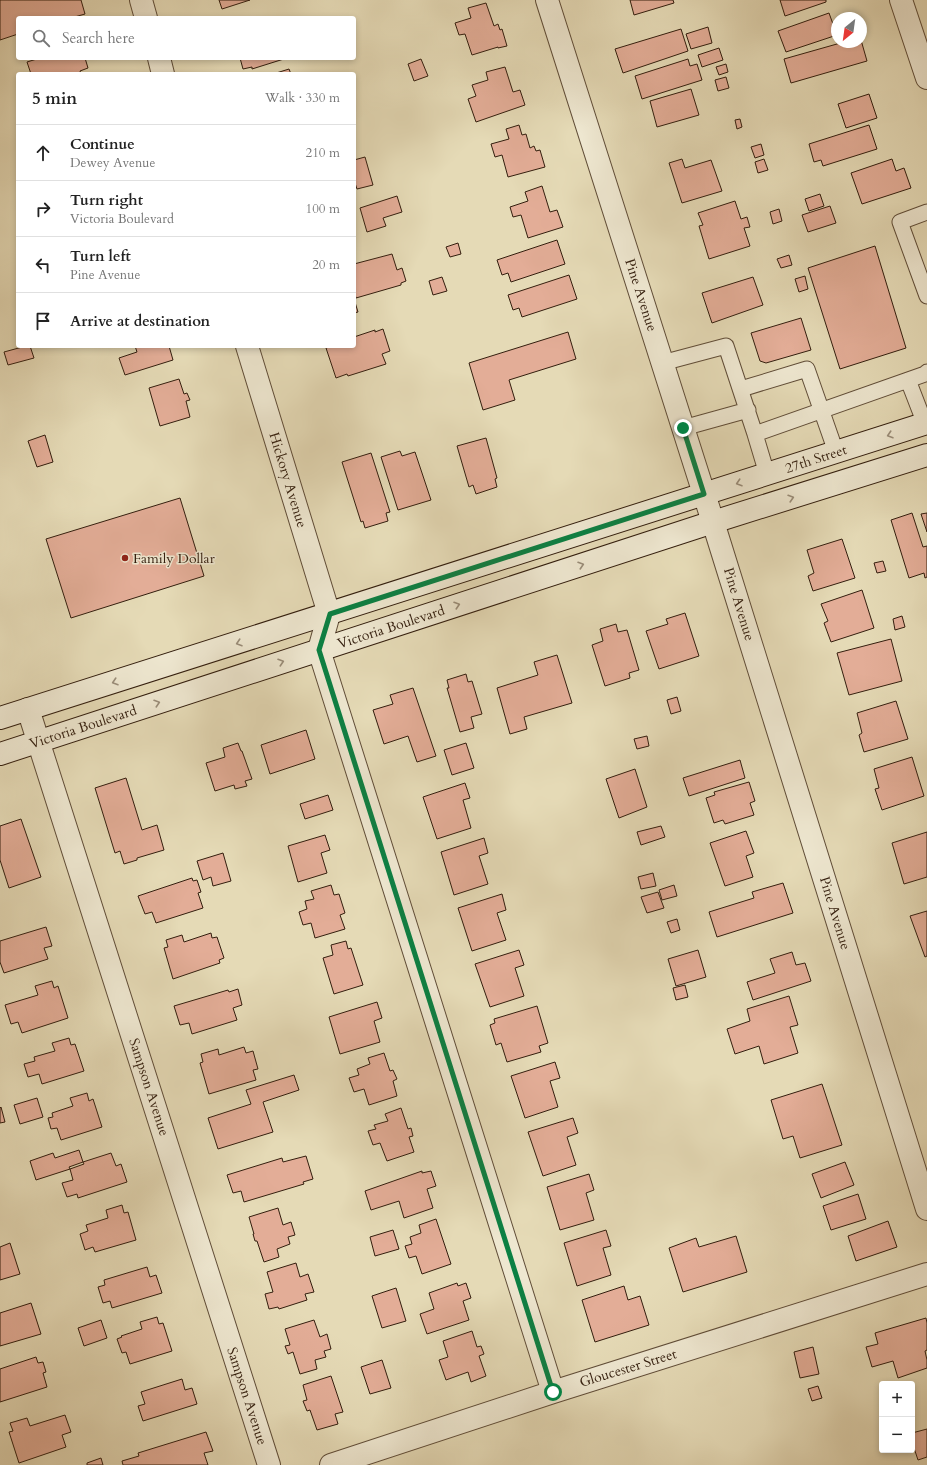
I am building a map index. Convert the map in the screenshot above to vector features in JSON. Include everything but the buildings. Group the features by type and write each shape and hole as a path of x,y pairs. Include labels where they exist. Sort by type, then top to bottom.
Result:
{"street":[{"path":"141,0 145,16"},
{"name":"Pine Avenue","path":"548,0 713,522 927,1209"},
{"path":"902,0 927,78"},
{"path":"159,60 163,72"},
{"name":"Hickory Avenue","path":"248,348 330,614"},
{"name":"27th Street","path":"704,494 926,423"},
{"name":"27th Street","path":"713,522 927,455"},
{"path":"0,718 704,494"},
{"name":"Victoria Boulevard","path":"0,754 713,522"},
{"path":"330,614 319,650 553,1392"},
{"name":"Sampson Avenue","path":"28,709 269,1465"},
{"name":"Gloucester Street","path":"331,1465 553,1392 927,1274"}],"lane":[{"path":"927,212 900,222 927,296"},
{"path":"662,363 726,346 748,410 767,474"},
{"path":"741,389 807,369 836,452"},
{"path":"755,434 925,374 927,372"},
{"path":"908,380 926,423"},
{"path":"683,428 748,410"}],"place":[{"name":"Family Dollar","path":"125,558"}],"route":[{"path":"553,1392 319,650 330,614 704,494 683,428"}]}
